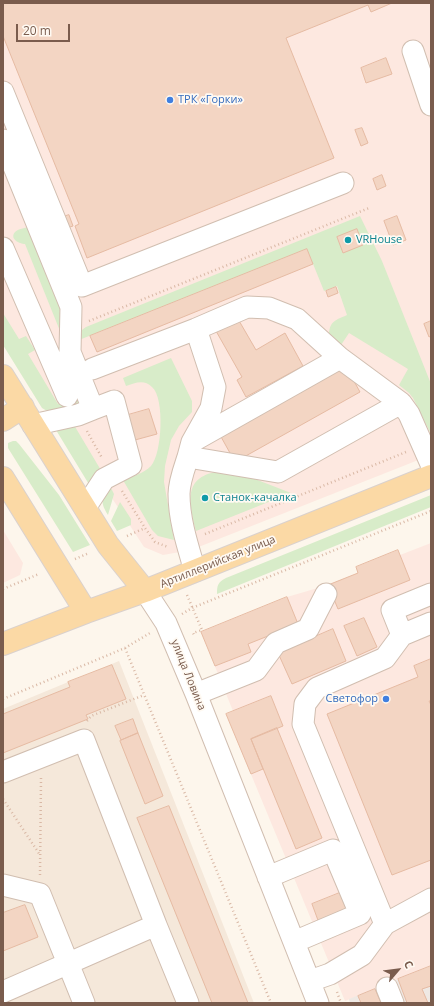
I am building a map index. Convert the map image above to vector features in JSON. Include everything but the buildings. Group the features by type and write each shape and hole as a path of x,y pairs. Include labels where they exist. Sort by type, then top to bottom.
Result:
{"main road":[{"name":"улица Ловина","path":"3,376 108,545 145,591"},
{"path":"3,420 28,416"},
{"name":"Артиллерийская улица","path":"3,644 145,591 431,476"},
{"path":"3,478 86,612"}],"street":[{"path":"412,51 431,105"},
{"path":"3,92 82,286 343,183"},
{"path":"3,140 71,307 70,352 93,409"},
{"path":"3,248 67,396"},
{"path":"92,370 247,307 269,308 297,319 340,358 402,403 409,414 431,464"},
{"path":"195,571 186,541 179,493 181,477 190,450 211,408 215,388 196,329"},
{"path":"190,450 340,358"},
{"path":"28,416 78,415 114,401 131,465 104,480 85,508"},
{"path":"190,450 278,472 402,403"},
{"name":"улица Ловина","path":"145,591 166,623 196,694 318,1003"},
{"path":"196,694 256,670 276,643 308,628 326,594"},
{"path":"402,635 392,610 431,594"},
{"path":"385,924 303,724 305,704 316,688 386,658 402,635 431,623"},
{"path":"3,772 84,740 188,1003"},
{"path":"268,877 333,850 360,914 294,942"},
{"path":"3,886 40,894 84,1003"},
{"path":"310,981 330,974 362,955 385,924 431,899"},
{"path":"3,992 156,925"}],"path":[{"path":"70,328 369,208"},
{"path":"3,589 145,528 156,542 169,547 423,446"},
{"path":"3,698 125,648 192,608 431,511"},
{"path":"125,648 272,1003"},
{"path":"84,740 80,728 91,716 144,695"},
{"path":"40,894 41,757"},
{"path":"3,799 41,856"}],"shaded area":[{"path":"3,3 431,3 431,455 191,550 163,555 144,547 3,332"},
{"path":"3,530 23,563 20,575 3,583"},
{"path":"431,543 431,966 345,1001 226,714 233,711 201,632 287,597 328,585 358,573 356,567 398,550 400,555"},
{"path":"119,661 254,1003 3,1003 3,709"},
{"path":"431,966 431,1003 350,1003 349,999"}],"green space":[{"path":"360,216 382,261 431,384 430,432 413,398 399,385 408,369 349,333 339,348 329,336 330,327 332,324 336,320 347,315 337,286 324,291 307,249 74,342 79,332 86,327"},
{"path":"28,227 63,314 62,336 25,244 18,242 13,237 16,231"},
{"path":"3,313 19,339 26,336 35,350 28,354 58,404 80,395 84,404 47,411 42,408 3,345"},
{"path":"171,358 192,401 192,412 179,426 171,440 165,466 164,482 174,540 158,536 152,530 123,480 141,473 151,466 155,460 160,439 160,414 159,402 152,387 143,382 126,386 123,378"},
{"path":"74,425 102,472 90,486 56,430 66,429"},
{"path":"16,441 19,444 59,495 90,545 73,552 8,448 8,443"},
{"path":"221,471 242,474 291,493 196,531 191,510 191,492 194,485 200,478 208,474"},
{"path":"110,486 114,494 108,515 104,507 103,497"},
{"path":"431,495 431,507 217,594 218,584 226,578"},
{"path":"120,502 131,519 131,525 117,531 111,521"}],"place":[{"name":"ТРК «Горки»","path":"170,100"},
{"name":"VRHouse","path":"348,240"},
{"name":"Станок-качалка","path":"205,498"},
{"name":"Светофор","path":"386,699"}]}
